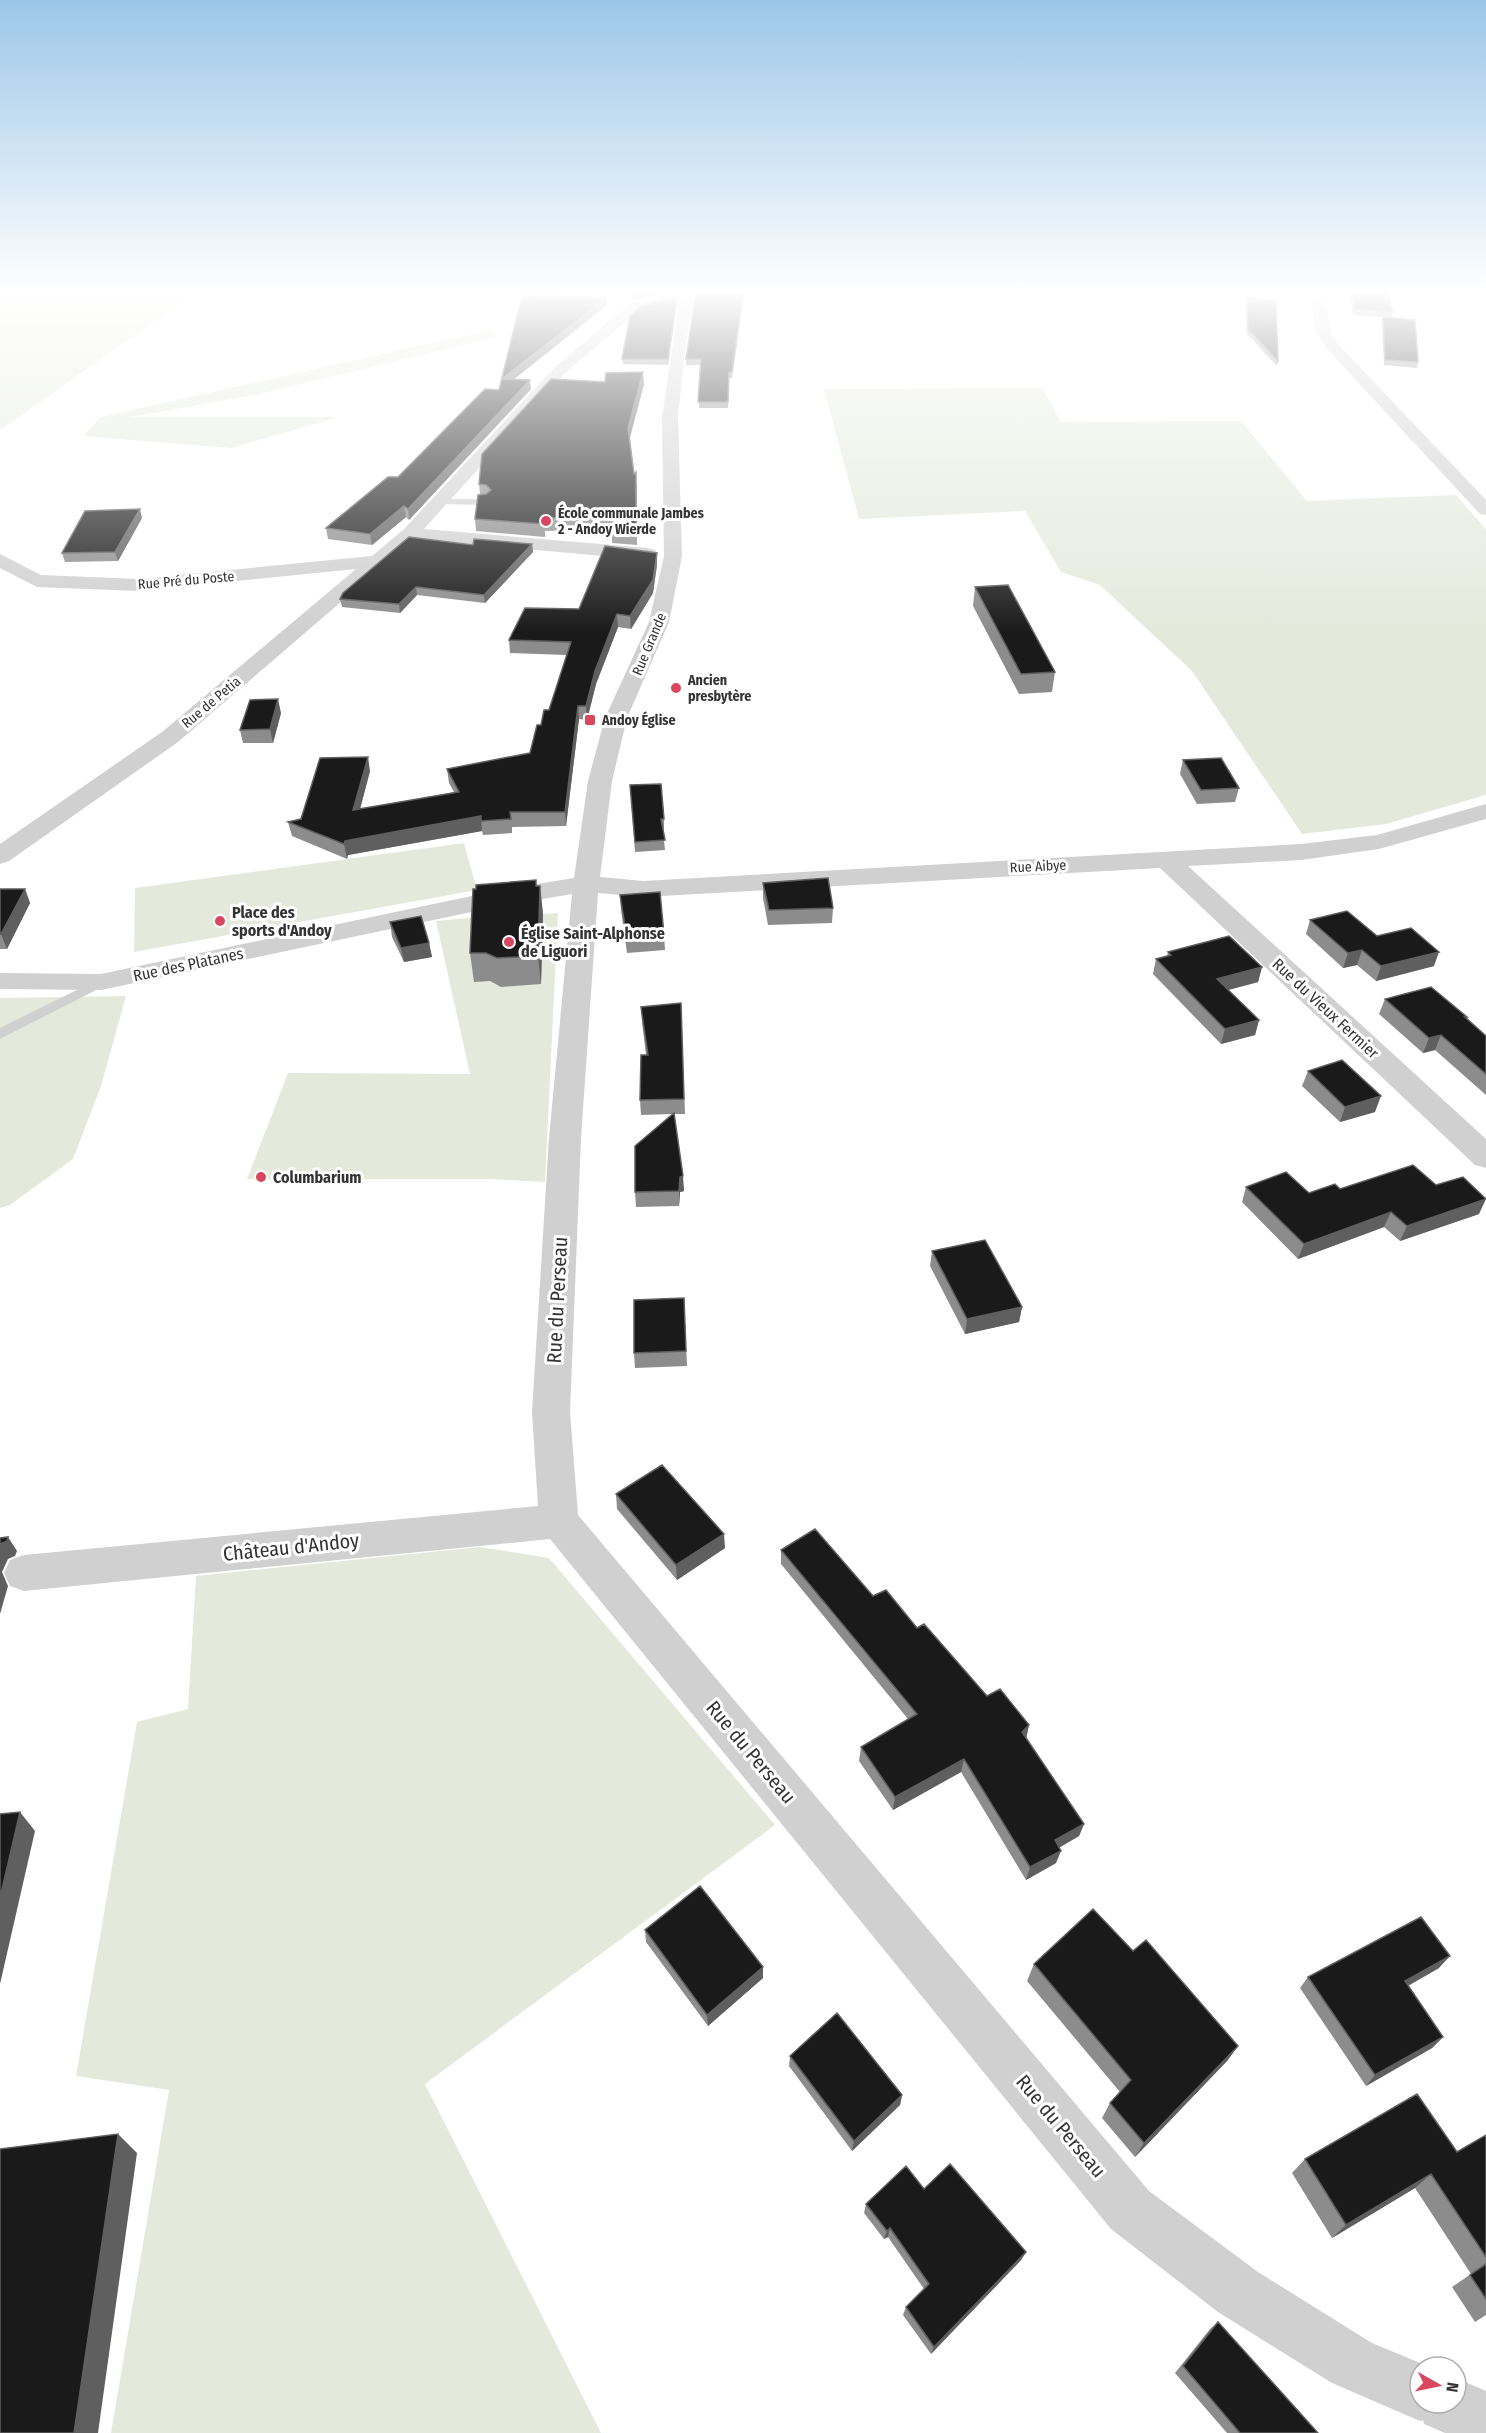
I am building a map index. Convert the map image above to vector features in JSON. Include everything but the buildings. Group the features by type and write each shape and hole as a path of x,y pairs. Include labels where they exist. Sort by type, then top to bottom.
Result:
{"street":[{"name":"Rue de Petia","path":"0,856 170,737 378,561 410,533 527,406"},
{"name":"Rue Grande","path":"586,884 600,781 616,718 659,622 673,556 672,406"},
{"path":"1388,406 1486,510"},
{"path":"410,533 673,556"},
{"name":"Rue Pré du Poste","path":"0,560 37,581 138,585 378,561"},
{"name":"Rue Aibye","path":"586,884 643,889 1301,852 1379,842 1486,811"},
{"name":"Rue du Vieux Fermier","path":"1166,859 1486,1157"},
{"name":"Rue des Platanes","path":"0,981 101,982 500,898 586,884"},
{"name":"Rue du Perseau","path":"586,884 565,1138 552,1401 559,1521 1130,2210 1238,2292 1352,2363 1408,2387"},
{"name":"Château d'Andoy","path":"24,1574 559,1521"},
{"path":"1468,2413 1486,2421"}],"lane":[{"path":"439,502 486,502"},
{"path":"0,1034 101,982"}],"shaded area":[{"path":"0,406 35,406 0,430"},
{"path":"152,406 195,406 130,417 338,417 232,448 83,436 101,417"},
{"path":"828,406 1052,406 1061,422 1241,421 1307,501 1456,495 1486,529 1486,795 1386,824 1302,834 1192,671 1100,585 1061,572 1025,511 859,519"},
{"name":"Place des sports d'Andoy","path":"464,843 477,890 134,952 135,888"},
{"path":"558,913 545,1182 490,1179 247,1179 288,1073 470,1074 436,921 477,917 474,981 490,981 501,987 543,914"},
{"path":"126,996 101,1086 73,1159 10,1205 0,1208 0,998"},
{"path":"480,1547 549,1558 775,1825 425,2084 601,2433 111,2433 169,2090 76,2076 137,1722 188,1709 196,1576"}],"place":[{"name":"École communale Jambes 2 - Andoy Wierde","path":"546,521"},
{"name":"Ancien presbytère","path":"676,688"},
{"name":"Andoy Église","path":"590,720"},
{"name":"Place des sports d'Andoy","path":"220,921"},
{"name":"Église Saint-Alphonse de Liguori","path":"509,942"},
{"name":"Columbarium","path":"261,1177"}]}
